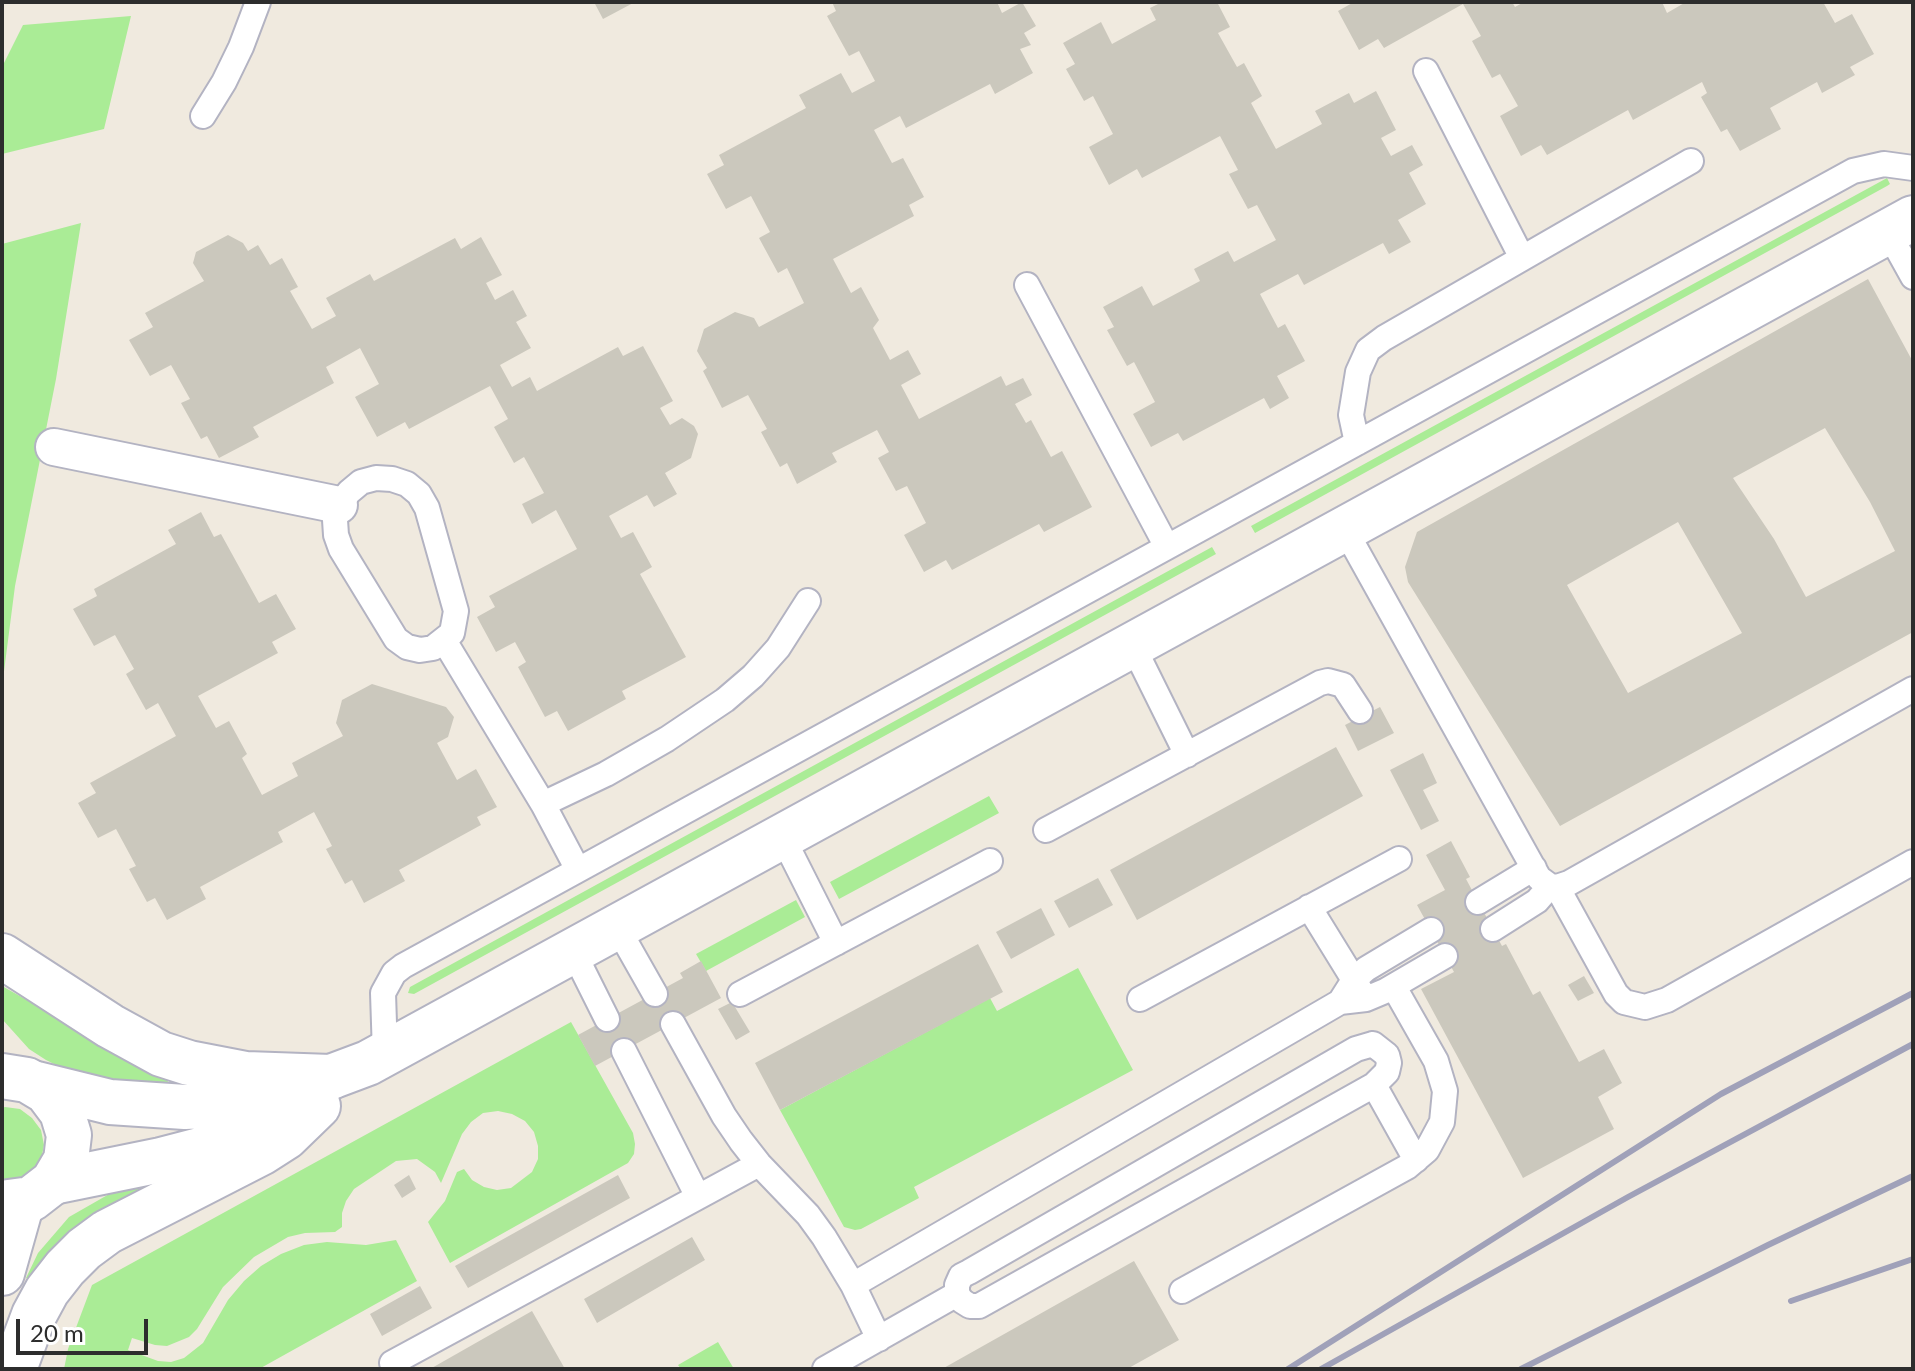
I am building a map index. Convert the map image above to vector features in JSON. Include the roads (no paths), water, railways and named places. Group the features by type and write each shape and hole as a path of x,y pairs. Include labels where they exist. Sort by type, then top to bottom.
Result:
{"street":[{"path":"26,1196 215,1146 350,1075 1900,225"},
{"path":"54,447 339,505"},
{"path":"2,956 86,1011 161,1054 217,1070 246,1074 350,1075"},
{"path":"14,1073 110,1102 185,1107 259,1099 350,1075"},
{"path":"2,1273 26,1196 66,1160 69,1135 56,1101 14,1073"},
{"path":"14,1369 34,1315 47,1291 84,1249 107,1232 261,1153 286,1137 350,1075"}],"lane":[{"path":"203,116 236,59 258,2"},
{"path":"1426,71 1522,258"},
{"path":"1357,443 1351,415 1358,372 1368,350 1691,161"},
{"path":"350,1075 383,993 394,973 403,966 1853,171 1884,164 1913,168"},
{"path":"1900,225 1913,277"},
{"path":"1027,285 1167,547"},
{"path":"376,478 407,484 419,494 427,508 455,600 456,622 445,642 420,650 407,647 396,639 341,549 335,520 339,505 361,482 376,478"},
{"path":"1344,528 1547,881 1616,994 1634,1006 1645,1007 1667,1000 1913,862"},
{"path":"543,804 606,774 667,739 725,700 753,676 778,648 808,601"},
{"path":"445,642 543,804 578,870"},
{"path":"1132,644 1187,755"},
{"path":"1046,830 1328,681 1343,685 1360,711"},
{"path":"1478,902 1547,881 1569,883 1913,689"},
{"path":"782,836 836,943"},
{"path":"1140,999 1399,859"},
{"path":"740,994 990,861"},
{"path":"1493,929 1537,901 1547,881"},
{"path":"1309,907 1360,990"},
{"path":"617,927 655,994"},
{"path":"1360,990 1374,964 1431,930"},
{"path":"573,951 607,1019"},
{"path":"853,1285 1360,990 1394,987 1445,956"},
{"path":"1182,1291 1416,1160 1436,1136 1442,1122 1445,1091 1436,1061 1394,987"},
{"path":"673,1024 724,1116 759,1164 808,1215 824,1237 853,1285 879,1339"},
{"path":"1373,1044 1387,1055 1387,1072 1374,1085 979,1306 970,1306 957,1294 961,1276 1364,1045 1373,1044"},
{"path":"624,1051 698,1197"},
{"path":"1374,1085 1416,1160"},
{"path":"392,1363 759,1164"},
{"path":"825,1369 957,1294"}],"railway":[{"path":"1288,1369 1721,1094 1913,993"},
{"path":"1321,1369 1628,1197 1913,1044"},
{"path":"1521,1369 1913,1176"},
{"path":"1791,1301 1913,1259"}]}
